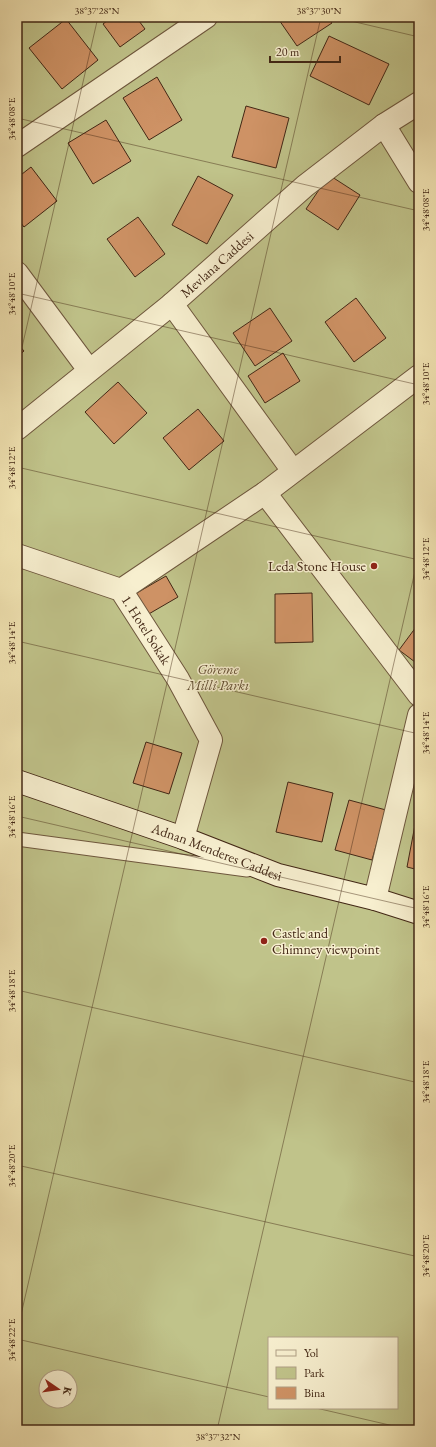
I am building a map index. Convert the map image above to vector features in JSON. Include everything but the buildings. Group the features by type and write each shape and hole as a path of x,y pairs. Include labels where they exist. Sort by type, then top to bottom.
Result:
{"street":[{"path":"17,146 206,17"},
{"name":"Mevlana Caddesi","path":"17,429 172,304 305,186 384,125 419,103"},
{"path":"384,125 419,182"},
{"path":"17,273 89,370"},
{"path":"172,304 292,472"},
{"path":"121,590 265,493 417,382"},
{"path":"265,493 419,695"},
{"name":"1. Hotel Sokak","path":"17,555 121,590 178,680 211,740 183,838"},
{"path":"375,900 419,715"},
{"name":"Adnan Menderes Caddesi","path":"17,781 183,838 278,875 375,900 419,914"}],"lane":[{"path":"17,839 278,875"}],"green space":[{"name":"Göreme Millî Parkı","path":"17,17 419,17 419,1430 17,1430"}],"place":[{"name":"Leda Stone House","path":"374,566"},
{"name":"Castle and Chimney viewpoint","path":"264,941"}]}
